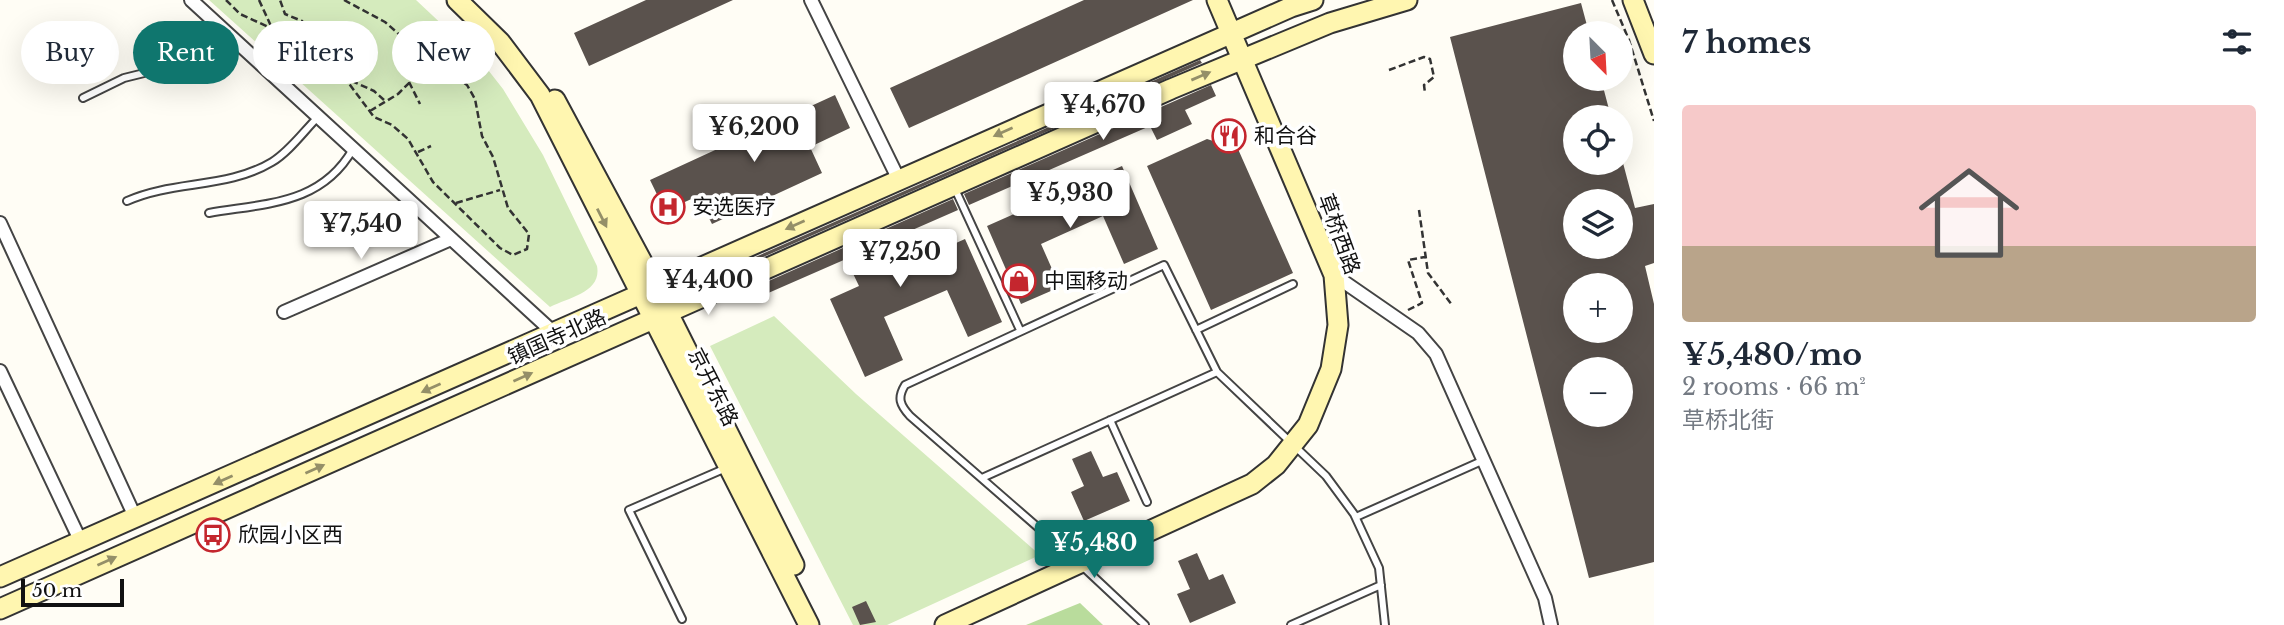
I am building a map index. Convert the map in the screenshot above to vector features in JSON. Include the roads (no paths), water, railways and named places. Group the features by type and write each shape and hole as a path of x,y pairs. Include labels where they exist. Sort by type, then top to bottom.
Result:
{"street":[{"path":"191,0 214,21"},
{"name":"京开东路","path":"457,0 500,42 540,95 648,292"},
{"name":"京开东路","path":"475,0 506,31 546,84 735,464 824,625"},
{"path":"811,0 898,178"},
{"name":"草桥西路","path":"946,625 1226,498 1260,478 1293,445 1308,425 1331,369 1338,325 1334,275 1217,0"},
{"name":"镇国寺北路","path":"0,577 1232,32 1289,3 1313,0"},
{"name":"镇国寺北路","path":"0,609 1243,58 1330,23 1407,0"},
{"path":"1633,0 1654,54"},
{"path":"239,44 554,333"},
{"path":"0,223 136,519"},
{"path":"284,312 451,239"},
{"path":"1334,275 1418,332 1436,354 1545,598 1551,625"},
{"path":"0,371 81,542"},
{"name":"京开东路","path":"735,464 809,625"}],"lane":[{"path":"83,97 133,76"},
{"path":"127,201 169,187 234,178 255,170 274,161 318,117"},
{"path":"209,213 286,200 303,193 340,171 353,149"},
{"path":"953,186 1020,330"},
{"path":"1145,625 1080,564 910,416 901,407 900,392 905,385 1164,265 1217,372 1326,476 1356,517 1371,547 1381,586 1385,625"},
{"path":"1196,330 1293,284"},
{"path":"982,478 1217,372"},
{"path":"1110,421 1147,502"},
{"path":"1356,517 1484,460"},
{"path":"682,619 629,510 735,464"},
{"path":"1291,625 1381,586"}],"place":[{"name":"和合谷","path":"1229,136"},
{"name":"安选医疗","path":"668,207"},
{"name":"中国移动","path":"1019,281"},
{"name":"欣园小区西","path":"213,535"}]}
